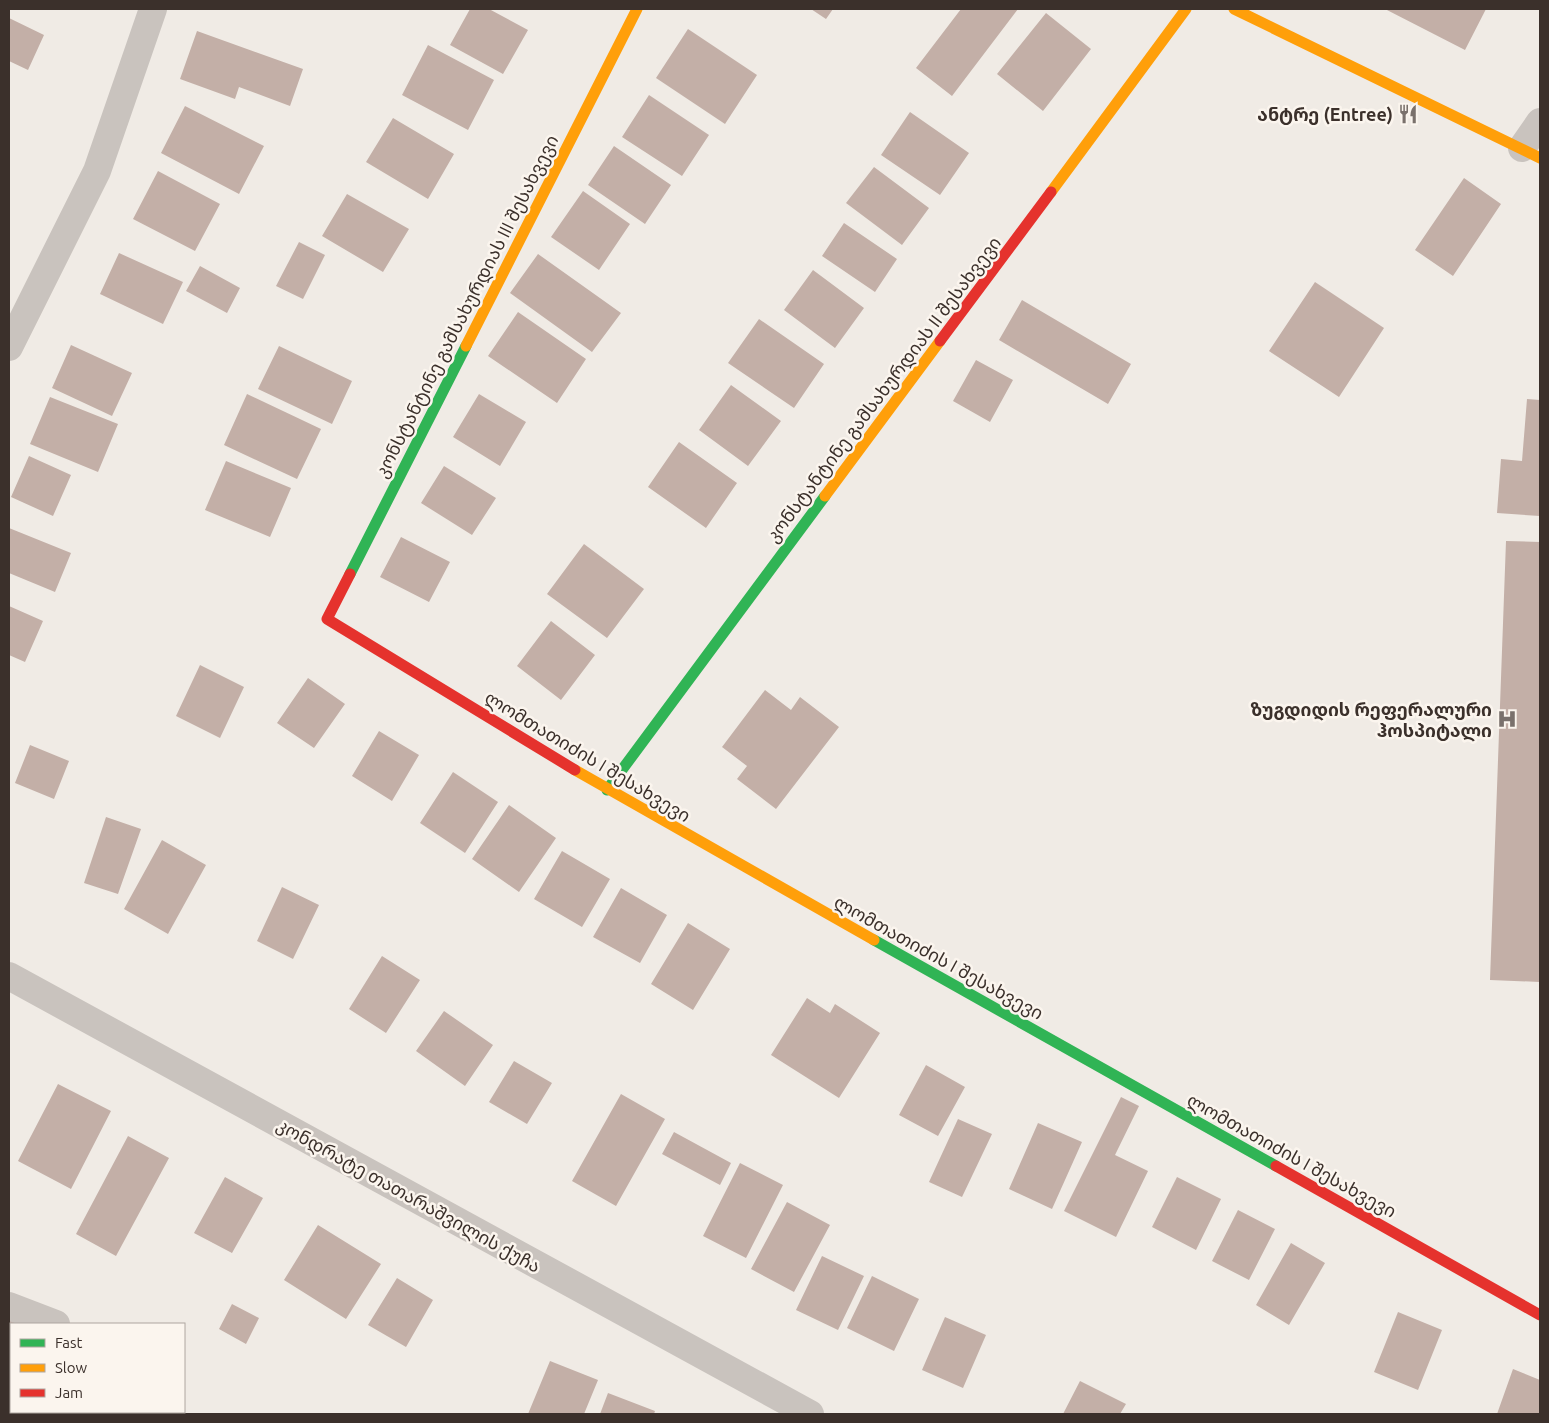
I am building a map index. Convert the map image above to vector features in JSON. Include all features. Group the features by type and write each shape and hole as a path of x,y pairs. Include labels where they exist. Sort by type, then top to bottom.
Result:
{"street":[{"path":"9,347 97,172 153,9"},
{"name":"კონსტანტინე გამსახურდიას III შესახვევი","path":"327,620 637,9"},
{"name":"კონსტანტინე გამსახურდიას II შესახვევი","path":"607,790 1186,9"},
{"path":"1234,9 1531,153 1540,122"},
{"name":"ლომთათიძის I შესახვევი","path":"327,620 607,790 1540,1315"},
{"name":"კონდრატე თათარაშვილის ქუჩა","path":"9,976 810,1414"},
{"path":"9,1306 53,1323"}],"building":[{"path":"470,9 489,9 528,30 503,74 450,45"},
{"path":"811,9 833,9 826,19"},
{"path":"961,9 1018,9 952,96 916,68"},
{"path":"1385,9 1486,9 1465,50"},
{"path":"1046,13 1091,49 1043,111 997,74"},
{"path":"9,18 44,35 28,70 9,61"},
{"path":"688,29 757,75 725,124 656,78"},
{"path":"197,31 303,69 290,106 239,87 235,99 180,79"},
{"path":"428,45 494,80 468,130 402,95"},
{"path":"649,95 709,135 682,176 622,137"},
{"path":"185,106 264,146 239,194 161,153"},
{"path":"910,112 969,153 940,195 881,155"},
{"path":"393,118 454,154 428,199 366,162"},
{"path":"614,146 671,185 645,224 588,185"},
{"path":"874,167 929,208 902,245 846,203"},
{"path":"158,171 220,204 195,251 133,219"},
{"path":"1464,178 1501,204 1453,276 1415,250"},
{"path":"583,191 630,224 599,270 551,237"},
{"path":"347,194 409,229 383,272 322,236"},
{"path":"844,223 897,259 875,292 822,256"},
{"path":"299,242 325,255 303,299 276,286"},
{"path":"119,253 183,282 163,324 100,294"},
{"path":"538,254 621,313 592,352 510,293"},
{"path":"200,266 240,288 227,313 186,291"},
{"path":"813,270 864,308 835,348 784,310"},
{"path":"1315,282 1384,328 1339,397 1269,351"},
{"path":"1022,300 1131,364 1108,404 999,340"},
{"path":"518,312 586,359 557,403 488,356"},
{"path":"759,319 824,364 794,408 728,363"},
{"path":"71,345 132,373 112,416 52,388"},
{"path":"279,346 352,381 332,424 258,389"},
{"path":"976,360 1013,380 990,422 953,401"},
{"path":"731,385 781,421 748,466 699,430"},
{"path":"247,394 321,429 297,479 224,445"},
{"path":"479,394 526,422 500,466 453,437"},
{"path":"50,397 118,424 98,472 30,444"},
{"path":"1527,399 1540,400 1540,516 1497,513 1501,459 1522,461"},
{"path":"679,442 737,483 706,528 648,487"},
{"path":"29,456 71,475 53,516 11,497"},
{"path":"226,461 291,488 270,537 205,510"},
{"path":"444,466 496,498 472,535 421,503"},
{"path":"9,528 71,553 55,592 9,573"},
{"path":"401,537 450,562 429,602 380,577"},
{"path":"1506,541 1540,542 1540,982 1490,980"},
{"path":"584,544 644,589 607,638 547,594"},
{"path":"9,606 43,621 25,662 9,655"},
{"path":"551,621 595,655 561,700 517,666"},
{"path":"200,665 244,687 220,738 176,716"},
{"path":"308,678 345,704 314,748 277,723"},
{"path":"765,690 791,710 800,697 839,727 776,809 737,779 747,766 722,747"},
{"path":"379,731 419,755 392,801 352,776"},
{"path":"30,745 69,761 54,799 15,783"},
{"path":"453,772 498,802 465,853 420,823"},
{"path":"509,805 556,838 519,892 472,859"},
{"path":"106,817 141,829 118,894 84,883"},
{"path":"162,840 206,865 168,934 124,909"},
{"path":"562,851 610,879 582,927 534,899"},
{"path":"282,887 319,905 293,959 257,941"},
{"path":"621,888 667,915 640,963 593,937"},
{"path":"688,923 730,949 693,1010 651,984"},
{"path":"382,956 420,980 386,1033 349,1009"},
{"path":"807,998 830,1013 835,1004 880,1033 839,1098 771,1055"},
{"path":"444,1011 493,1045 465,1086 416,1051"},
{"path":"514,1061 552,1083 527,1124 489,1102"},
{"path":"926,1065 965,1087 938,1136 899,1115"},
{"path":"58,1084 111,1111 71,1189 18,1161"},
{"path":"621,1094 665,1119 616,1206 572,1181"},
{"path":"1121,1097 1139,1106 1115,1155 1148,1171 1116,1237 1064,1211"},
{"path":"958,1119 992,1134 962,1197 929,1182"},
{"path":"1038,1123 1082,1142 1052,1209 1009,1189"},
{"path":"674,1132 731,1163 720,1185 662,1154"},
{"path":"128,1136 169,1158 116,1256 76,1234"},
{"path":"740,1163 783,1185 746,1258 703,1236"},
{"path":"225,1177 263,1198 232,1253 194,1233"},
{"path":"1177,1177 1221,1199 1196,1250 1152,1227"},
{"path":"787,1202 830,1225 794,1292 751,1269"},
{"path":"1238,1210 1275,1229 1249,1280 1212,1261"},
{"path":"318,1225 381,1264 346,1319 284,1280"},
{"path":"1291,1243 1325,1263 1289,1325 1256,1305"},
{"path":"822,1256 864,1276 838,1330 796,1310"},
{"path":"872,1276 919,1299 894,1351 847,1328"},
{"path":"397,1278 433,1300 406,1347 368,1325"},
{"path":"232,1304 259,1318 246,1344 219,1329"},
{"path":"9,1311 63,1323 10,1323 10,1413 34,1413 9,1414"},
{"path":"1398,1312 1442,1330 1418,1390 1374,1372"},
{"path":"945,1317 986,1335 963,1388 922,1370"},
{"path":"550,1361 598,1380 584,1414 528,1414"},
{"path":"1513,1369 1540,1380 1540,1414 1497,1414"},
{"path":"1080,1381 1126,1404 1120,1414 1063,1414"},
{"path":"608,1393 655,1411 654,1414 600,1414"}],"traffic: fast":[{"path":"350,574 466,346"},
{"path":"607,790 825,496"},
{"path":"874,940 1276,1166"}],"traffic: slow":[{"path":"466,346 637,9"},
{"path":"1051,192 1186,9"},
{"path":"1234,9 1540,158"},
{"path":"825,496 940,341"},
{"path":"575,770 874,940"}],"traffic: jam":[{"path":"940,341 1051,192"},
{"path":"350,574 327,619 575,770"},
{"path":"1276,1166 1540,1315"}],"place":[{"name":"ანტრე (Entree)","path":"1408,114"},
{"name":"ზუგდიდის რეფერალური ჰოსპიტალი","path":"1507,719"}]}
